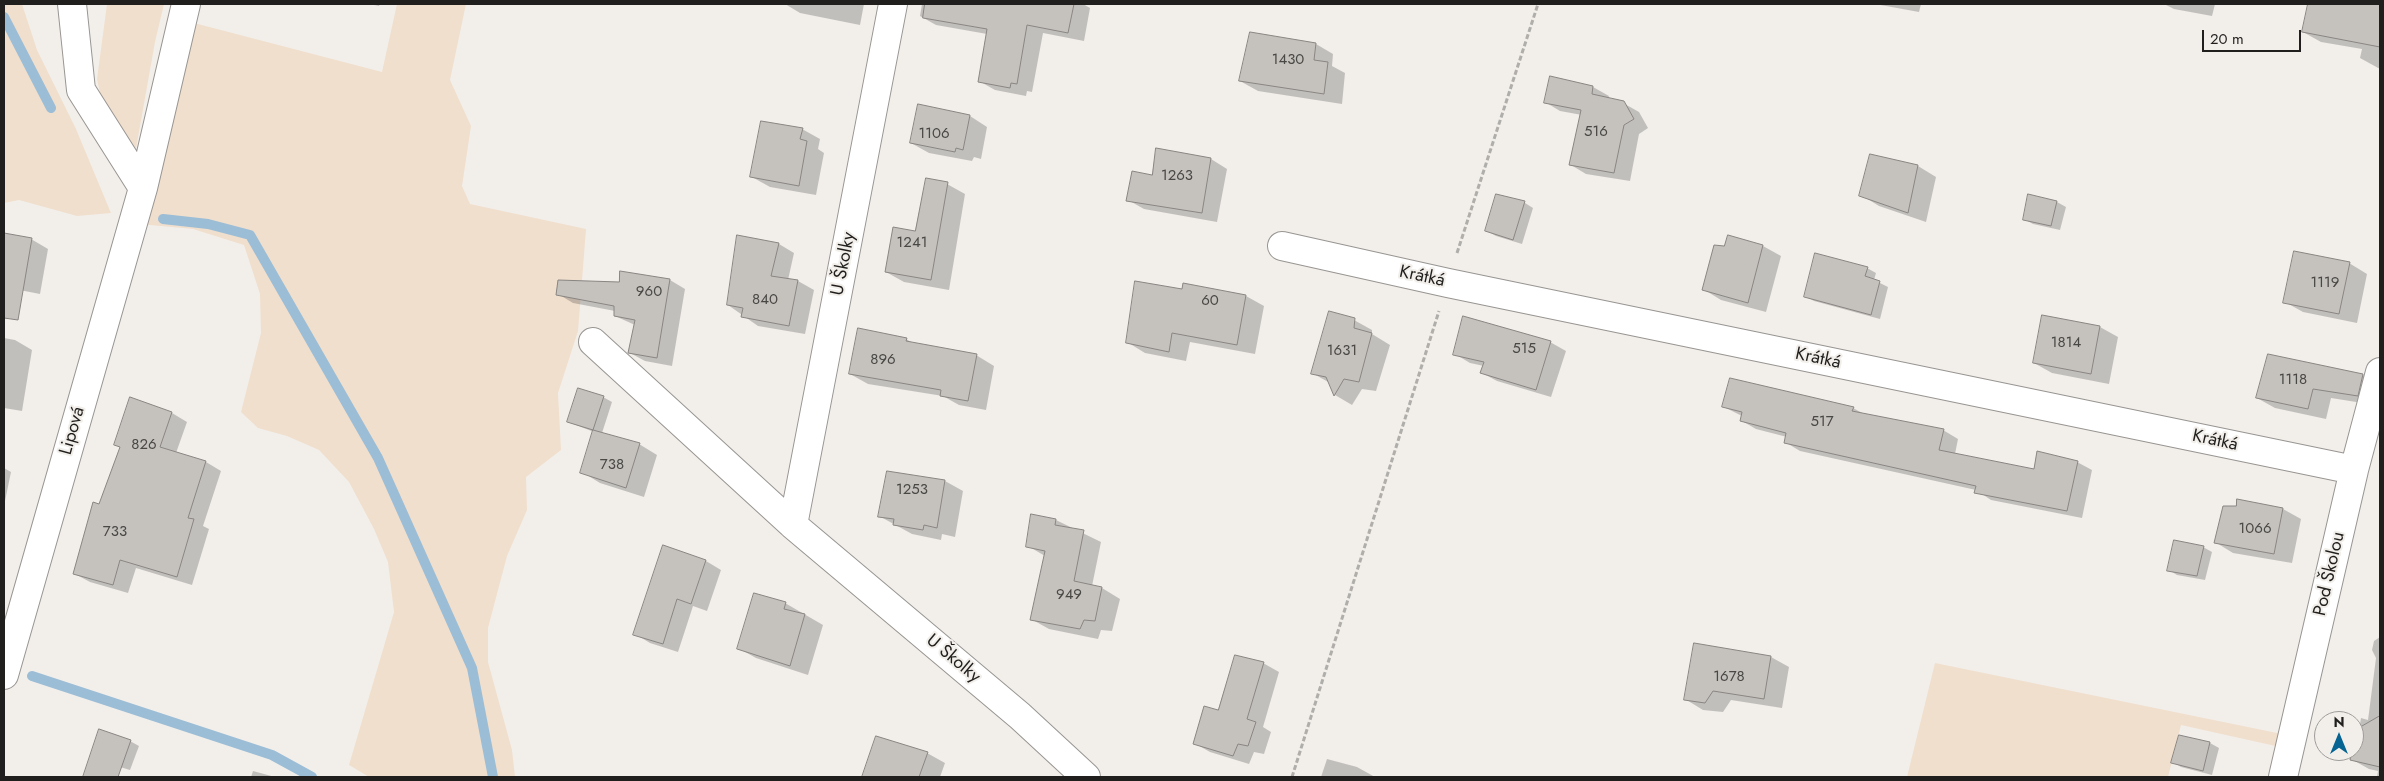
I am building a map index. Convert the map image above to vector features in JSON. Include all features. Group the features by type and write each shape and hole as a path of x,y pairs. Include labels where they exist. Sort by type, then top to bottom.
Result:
{"street":[{"path":"72,4 81,90 143,188"},
{"name":"Lipová","path":"4,674 143,188 186,4"},
{"name":"U Školky","path":"793,525 893,4"},
{"name":"Krátká","path":"1282,246 1448,283 2354,470"},
{"name":"U Školky","path":"594,342 793,525 1020,716 1086,777"},
{"name":"Pod Školou","path":"2283,777 2354,470 2380,372"}],"path":[{"path":"1292,777 1538,4"}],"shaded area":[{"path":"4,4 22,4 37,50 76,129 111,213 77,216 19,200 4,203"},
{"path":"107,4 164,4 155,42 135,154 103,108 97,79"},
{"path":"397,4 466,4 450,80 471,126 462,186 470,204 586,229 578,331 558,393 561,450 526,477 527,510 507,556 488,628 488,662 512,750 515,777 369,777 349,765 394,612 388,562 374,529 349,482 319,450 287,436 258,428 241,412 261,333 260,294 244,245 193,229 139,224 194,23 382,72"},
{"path":"1935,663 2282,734 2280,747 2181,725 2168,777 1907,777"}],"building":[{"path":"925,4 1074,4 1068,33 1027,25 1017,84 1011,83 1010,88 978,82 987,29 923,18"},
{"path":"2308,4 2380,4 2380,47 2302,32"},
{"path":"1250,32 1316,43 1314,60 1328,62 1324,94 1239,81"},
{"path":"1550,76 1593,86 1592,94 1624,101 1634,119 1624,125 1614,173 1569,165 1581,110 1544,103"},
{"path":"918,104 970,115 963,150 956,148 955,152 910,143"},
{"path":"761,121 803,128 800,139 807,141 799,186 750,177"},
{"path":"1156,148 1211,158 1202,213 1126,201 1132,171 1152,175"},
{"path":"1870,154 1918,165 1908,213 1859,196"},
{"path":"926,178 948,182 931,280 885,272 893,227 915,231"},
{"path":"1496,194 1525,201 1513,240 1485,231"},
{"path":"2028,194 2057,201 2051,226 2023,220"},
{"path":"4,233 32,238 18,320 4,318"},
{"path":"737,235 779,243 771,276 798,280 789,326 741,317 743,308 727,305"},
{"path":"1728,235 1763,245 1748,303 1702,290 1714,245 1724,246"},
{"path":"2294,251 2350,262 2339,314 2283,303"},
{"path":"1815,253 1868,267 1865,276 1880,281 1871,315 1804,297"},
{"path":"620,271 670,279 657,358 628,353 635,320 614,316 614,306 556,295 558,280 619,282"},
{"path":"1135,281 1182,289 1183,283 1246,295 1237,345 1172,333 1169,352 1126,343"},
{"path":"1329,311 1355,318 1354,328 1372,333 1359,382 1344,379 1334,396 1326,377 1311,374"},
{"path":"2042,315 2100,326 2091,374 2033,363"},
{"path":"1463,316 1551,341 1536,390 1480,373 1484,362 1453,355"},
{"path":"858,328 907,338 906,341 977,354 968,401 940,396 941,390 849,374"},
{"path":"2268,354 2363,374 2358,396 2313,389 2308,409 2256,398"},
{"path":"1730,378 1854,407 1852,411 1944,429 1939,450 2034,469 2037,451 2078,461 2067,511 1974,493 1976,486 1784,443 1786,433 1740,421 1742,412 1722,407"},
{"path":"578,388 604,396 593,430 567,422"},
{"path":"130,397 172,412 160,447 206,461 188,518 194,519 177,577 120,560 113,585 73,574 93,502 99,504 120,447 114,445"},
{"path":"593,430 640,443 626,488 580,473"},
{"path":"887,471 945,480 937,528 924,525 923,530 893,525 894,519 878,517"},
{"path":"2237,499 2283,508 2274,554 2214,543 2223,506 2236,506"},
{"path":"1031,514 1056,519 1055,525 1084,530 1074,581 1102,587 1095,621 1084,620 1080,629 1030,620 1045,551 1026,547"},
{"path":"2174,540 2204,546 2197,576 2167,571"},
{"path":"663,545 706,560 691,604 677,599 663,644 633,635"},
{"path":"754,593 786,602 784,609 805,614 790,666 737,649"},
{"path":"1694,643 1771,656 1764,699 1713,691 1705,703 1684,700"},
{"path":"1235,655 1264,662 1247,719 1256,722 1248,746 1238,744 1233,756 1193,744 1204,706 1218,710"},
{"path":"2380,716 2380,767 2354,761 2364,761 2364,725"},
{"path":"99,729 131,740 118,777 83,777"},
{"path":"2179,735 2210,742 2203,771 2171,763"},
{"path":"876,736 928,752 919,777 862,777"}],"waterway":[{"path":"4,17 51,108"},
{"path":"163,219 208,224 250,235 378,458 472,668 493,777"},
{"path":"32,676 272,755 312,777"}]}
